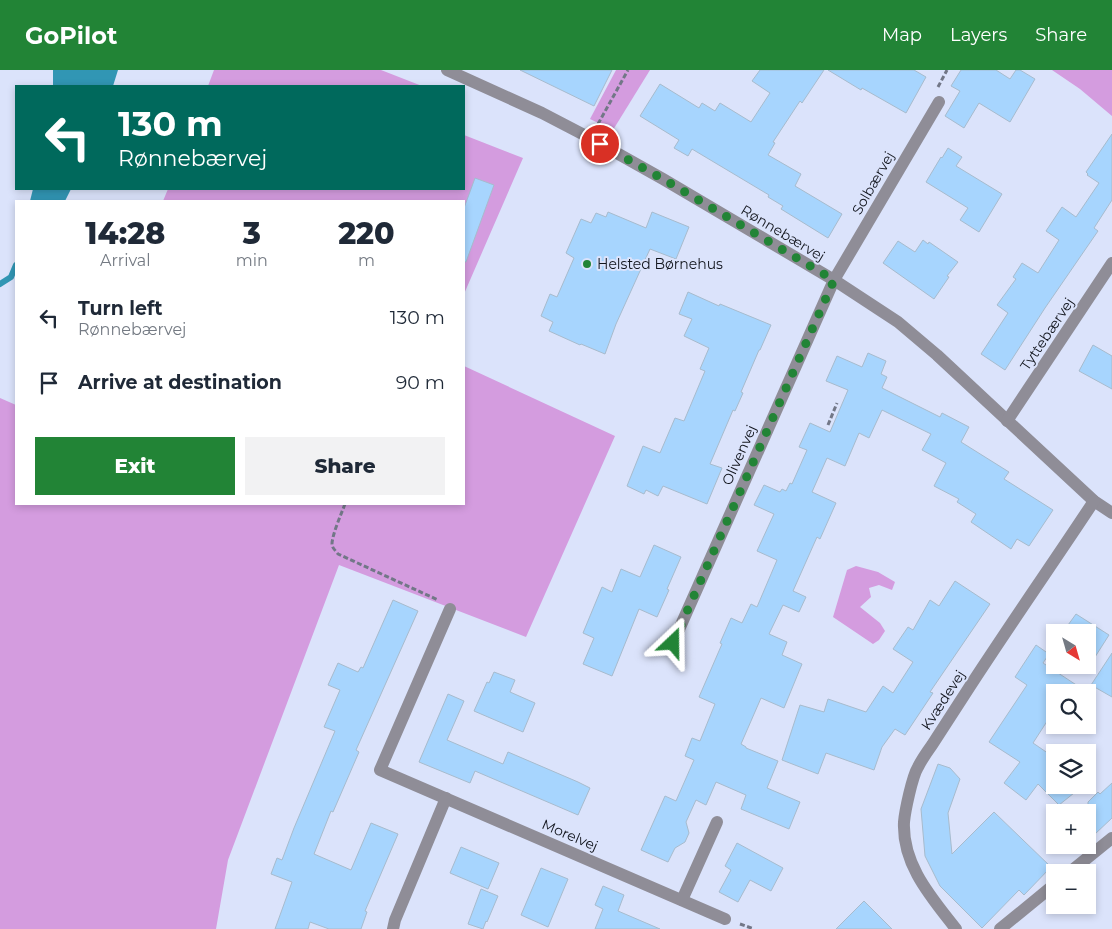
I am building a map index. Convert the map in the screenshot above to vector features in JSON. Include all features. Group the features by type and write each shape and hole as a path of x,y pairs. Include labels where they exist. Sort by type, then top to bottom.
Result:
{"street":[{"name":"Rønnebærvej","path":"448,70 542,113 590,138 834,280 898,322 937,355 1094,501 1112,513"},
{"name":"Solbærvej","path":"834,280 939,102"},
{"name":"Tyttebærvej","path":"1007,421 1112,263"},
{"name":"Olivenvej","path":"673,643 834,280"},
{"name":"Kvædevej","path":"956,929 922,884 908,855 904,822 917,768 1094,501"},
{"name":"Morelvej","path":"450,609 380,770 725,919"},
{"path":"393,929 395,920 446,798"},
{"path":"682,900 717,822"},
{"path":"1080,864 1112,838"},
{"path":"1000,929 1046,891"}],"path":[{"path":"590,138 628,70"},
{"path":"828,425 837,403"},
{"path":"346,505 332,544 338,554 440,600 450,609"}],"shaded area":[{"path":"214,70 381,70 419,85 208,85"},
{"path":"616,70 650,70 613,130 590,119"},
{"path":"1052,70 1112,70 1112,116 1080,89"},
{"path":"465,135 523,158 465,292 465,200 163,200 168,190 465,190"},
{"path":"465,366 615,436 526,637 339,565 228,860 216,929 0,929 0,398 15,405 15,505 465,505"},
{"path":"856,566 878,572 895,582 892,590 879,585 869,588 871,597 860,607 880,623 885,631 879,640 873,644 833,617 847,570"}],"water":[{"path":"53,70 118,70 113,85 53,85"},
{"path":"33,190 70,190 66,200 30,200"}],"building":[{"path":"520,70 612,70 594,106"},
{"path":"760,70 824,70 802,103 800,101 773,142 775,143 768,155 801,174 795,186 842,214 828,238 781,209 783,206 768,197 769,195 692,149 688,156 674,148 679,140 640,116 660,84 699,108 702,103 715,111 720,103 751,122 770,93 752,81"},
{"path":"828,70 914,70 926,77 906,113 862,88 861,90"},
{"path":"961,70 996,70 1010,79 1016,70 1020,70 1035,79 1010,122 979,103 964,128 945,116 960,91 951,86"},
{"path":"1112,134 1112,200 1094,228 1098,231 1005,370 981,354 1008,313 997,305 1016,279 1013,277 1022,263 1038,273 1059,240 1046,231 1062,207 1076,217 1099,183 1087,175 1086,172"},
{"path":"948,148 962,157 956,166 1002,194 979,232 960,220 968,208 926,182"},
{"path":"475,178 494,185 466,262 465,262 465,205"},
{"name":"Helsted Børnehus","path":"608,212 646,228 652,212 689,227 676,259 650,249 616,324 605,354 549,331 553,322 541,316 550,294 557,297 574,258 566,253 581,219 591,223 596,213 606,217"},
{"path":"923,240 958,262 947,276 949,277 934,299 883,263 898,241 915,252"},
{"path":"688,292 719,306 720,304 771,325 741,392 743,393 735,411 733,410 710,464 722,468 707,504 663,486 658,496 646,490 644,494 627,486 643,446 660,453 675,418 684,421 705,371 700,369 709,348 684,336 692,319 679,314"},
{"path":"1093,345 1112,356 1112,389 1079,371"},
{"path":"868,353 886,361 881,374 887,377 882,388 940,417 942,413 969,427 961,442 1009,472 1004,479 1053,510 1029,546 1017,539 1011,549 971,522 976,514 957,502 959,499 934,486 946,463 922,450 931,434 882,410 869,438 859,433 845,466 827,458 812,492 836,503 820,539 817,537 793,591 806,597 799,612 783,605 769,634 787,642 782,655 802,664 784,708 761,698 741,744 746,748 778,761 767,788 800,802 789,829 741,809 746,795 716,782 706,805 696,800 686,822 689,833 685,842 675,848 668,862 641,850 665,796 676,801 694,760 685,756 692,738 700,741 715,704 699,697 731,618 742,623 751,604 757,607 777,560 757,551 774,514 754,505 764,485 780,492 782,489 786,491 790,483 792,484 807,450 799,447 810,423 830,432 848,390 826,381 837,356 862,367"},
{"path":"654,545 681,557 657,617 639,609 612,676 583,664 594,638 583,633 602,587 612,592 621,569 640,577"},
{"path":"955,581 990,604 930,692 933,693 905,735 895,729 882,747 874,770 826,753 818,774 782,760 800,705 824,712 828,699 866,712 883,686 893,693 913,662 893,649 908,627 913,630 930,600 939,606"},
{"path":"393,600 418,611 356,750 359,752 333,812 331,811 314,854 351,870 371,823 398,834 365,911 367,912 361,929 329,929 310,922 308,929 275,929 292,882 271,874 277,858 282,860 335,731 324,727 340,690 328,685 338,663 358,672 361,667 363,668"},
{"path":"1076,614 1092,624 1069,624"},
{"path":"1096,627 1109,635 1096,655"},
{"path":"1036,645 1046,652 1046,658 1043,663 1046,665 1046,674 1060,674 1075,684 1046,684 1046,723 1033,743 1046,752 1046,792 1038,784 1026,800 1004,783 1020,762 989,742 1027,685 1015,677"},
{"path":"1112,653 1112,697 1096,688 1096,684 1092,684"},
{"path":"494,672 515,680 510,692 535,703 523,732 474,711 487,682 489,683"},
{"path":"448,694 464,701 447,740 503,764 508,752 590,788 578,815 475,771 470,783 419,762"},
{"path":"938,764 950,768 960,779 948,813 952,854 994,812 1048,864 1046,864 1046,872 1024,895 1019,890 982,928 940,886 925,856 921,809"},
{"path":"1112,783 1112,818 1096,833 1096,804 1088,804 1088,802 1098,792 1100,794"},
{"path":"1048,794 1073,794 1060,804"},
{"path":"737,843 783,868 771,891 750,880 738,902 719,892 731,870 725,866"},
{"path":"461,847 499,863 488,889 450,873"},
{"path":"541,868 568,879 548,927 521,915"},
{"path":"603,886 624,895 618,911 660,929 595,929 603,909 595,905"},
{"path":"481,889 498,896 483,929 468,924"},
{"path":"864,901 892,929 836,929"}],"waterway":[{"path":"0,284 11,277 15,267"}],"place":[{"name":"Helsted Børnehus","path":"587,264"}],"route":[{"path":"600,144 834,280 673,643"}]}
